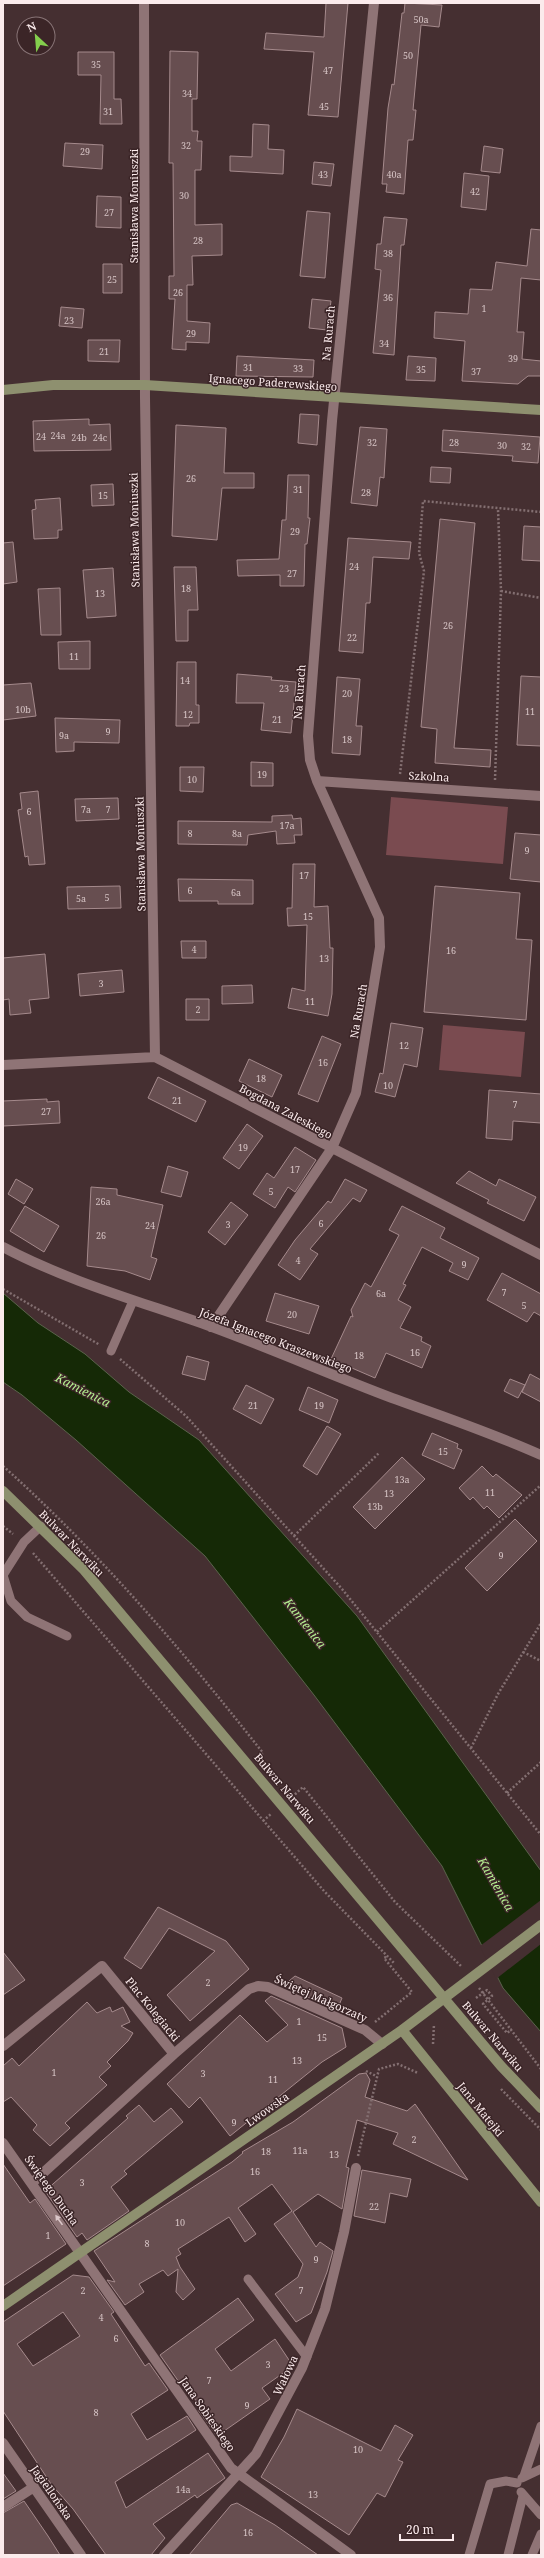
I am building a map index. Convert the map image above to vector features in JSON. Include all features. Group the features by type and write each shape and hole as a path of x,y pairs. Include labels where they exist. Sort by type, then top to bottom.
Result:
{"street":[{"name":"Stanisława Moniuszki","path":"144,3 145,385 156,1057"},
{"name":"Na Rurach","path":"211,1327 332,1148 356,1093 380,947 379,918 316,781 310,760 308,736 335,398 374,3"},
{"name":"Ignacego Paderewskiego","path":"3,390 53,385 145,385 541,410"},
{"name":"Szkolna","path":"316,781 541,796"},
{"path":"3,1065 156,1057"},
{"name":"Bogdana Zaleskiego","path":"156,1057 541,1255"},
{"name":"Józefa Ignacego Kraszewskiego","path":"3,1247 30,1262 133,1301 211,1327 392,1398 496,1435 541,1455"},
{"name":"Bulwar Narwiku","path":"3,1491 41,1526 84,1570 283,1804 501,2066 541,2108"},
{"name":"Lwowska","path":"3,2306 402,2030 541,1925"},
{"name":"Plac Kolegiacki","path":"3,2046 102,1966 174,2054 32,2182"},
{"name":"Świętej Małgorzaty","path":"174,2054 242,1994 258,1986 268,1987 364,2030 382,2044"},
{"name":"Jana Matejki","path":"402,2030 541,2202"},
{"name":"Świętego Ducha","path":"3,2143 81,2252"},
{"name":"Wałowa","path":"164,2555 256,2454 271,2430 307,2357 325,2309 336,2266 356,2168"},
{"name":"Jana Sobieskiego","path":"81,2252 231,2468 351,2555"},
{"name":"Jagiellońska","path":"3,2443 81,2555"},
{"path":"3,2507 34,2487"}],"lane":[{"path":"111,1351 133,1301"},
{"path":"41,1526 24,1542 3,1575 11,1601 28,1616 67,1636"},
{"path":"248,2279 307,2357"},
{"path":"524,2476 541,2426"},
{"path":"517,2483 524,2476 541,2469"},
{"path":"469,2555 490,2484 506,2481 517,2483"},
{"path":"517,2483 523,2496 541,2515"},
{"path":"508,2555 523,2496"},
{"path":"532,2555 541,2534"}],"path":[{"path":"399,786 424,571 419,553 423,501 541,512"},
{"path":"494,792 501,591 498,509"},
{"path":"501,591 541,598"},
{"path":"3,1289 111,1351 186,1416 294,1536 377,1632 541,1835"},
{"path":"294,1536 379,1454"},
{"path":"3,1466 77,1535 172,1640 263,1753 249,1764"},
{"path":"377,1632 541,1485"},
{"path":"24,1542 324,1891 388,1956 403,1974"},
{"path":"471,1748 498,1694 541,1624"},
{"path":"523,1652 541,1661"},
{"path":"507,1793 541,1762"},
{"path":"262,1820 303,1787 395,1902 464,1970"},
{"path":"381,2018 412,1992 384,1958 388,1956"},
{"path":"477,1986 541,2068"},
{"path":"476,1998 487,1990 492,1996 483,2004 507,2033 512,2029"},
{"path":"356,2168 379,2069 398,2064 421,2074"},
{"path":"501,2088 541,2130"}],"shaded area":[{"path":"391,797 508,807 503,864 386,855"},
{"path":"443,1025 525,1032 521,1077 439,1070"}],"water":[{"name":"Kamienica","path":"3,1293 38,1323 85,1354 129,1392 199,1440 357,1616 541,1871 541,2032 503,1988 442,1866 314,1695 205,1556 76,1440 22,1395 3,1382"}],"pier":[{"path":"541,1900 541,1944 496,1979 480,1946"}],"building":[{"path":"326,3 348,3 338,117 308,115 314,52 264,49 266,33 324,37"},
{"path":"405,3 442,5 439,27 421,25 413,110 416,110 413,140 408,140 404,194 386,192 387,184 382,184 388,108 392,84 394,85 402,13 404,13"},
{"path":"170,51 198,52 197,99 192,99 192,131 198,131 197,141 202,141 201,170 195,170 195,225 222,224 222,255 192,256 193,285 187,285 187,321 210,323 209,343 186,342 186,350 172,349 175,299 169,299 169,276 174,276 173,163 169,163"},
{"path":"78,52 114,52 114,99 121,99 122,124 100,124 101,75 78,75"},
{"path":"253,124 269,125 268,149 284,150 283,174 230,171 230,156 252,157"},
{"path":"65,143 103,145 102,169 63,166"},
{"path":"484,146 503,149 500,173 481,171"},
{"path":"314,162 334,164 331,186 312,184"},
{"path":"464,173 489,176 486,210 461,207"},
{"path":"97,196 121,197 121,228 96,227"},
{"path":"307,211 330,213 325,278 300,276"},
{"path":"384,217 407,219 404,245 401,245 394,355 373,353 381,270 375,269 377,244 381,244"},
{"path":"531,229 541,230 541,280 521,278 517,332 524,332 522,359 541,361 541,376 528,376 518,384 462,381 465,341 434,338 435,312 468,314 470,289 492,290 496,262 527,266"},
{"path":"103,264 122,264 122,293 103,293"},
{"path":"312,299 331,301 327,330 309,328"},
{"path":"61,307 84,309 82,328 59,326"},
{"path":"88,340 120,340 119,362 88,361"},
{"path":"237,356 314,360 313,377 236,376"},
{"path":"408,356 436,358 435,381 406,380"},
{"path":"300,414 319,415 317,445 298,443"},
{"path":"89,419 89,425 110,424 111,450 34,451 33,421"},
{"path":"176,425 226,428 224,473 254,473 254,488 222,488 217,540 172,536"},
{"path":"360,427 387,429 384,478 380,477 377,506 351,503"},
{"path":"443,430 540,437 538,463 512,461 513,456 442,451"},
{"path":"431,467 451,468 450,483 430,482"},
{"path":"288,475 309,475 308,518 310,518 307,544 305,544 304,586 280,586 280,575 238,576 237,560 279,559 282,520 286,520"},
{"path":"113,484 114,505 92,506 91,485"},
{"path":"60,498 62,530 58,530 58,538 34,539 32,510 36,509 35,500"},
{"path":"440,519 475,523 454,748 491,750 490,767 435,763 437,729 421,727"},
{"path":"524,526 541,527 541,561 522,560"},
{"path":"348,538 411,542 409,559 373,557 370,603 366,603 363,653 339,651"},
{"path":"13,542 17,582 3,584 3,543"},
{"path":"174,567 196,567 198,610 188,610 188,641 176,641"},
{"path":"113,568 116,616 87,618 83,570"},
{"path":"60,588 61,635 41,635 38,589"},
{"path":"90,641 90,669 59,669 58,642"},
{"path":"177,662 196,662 196,705 199,705 199,723 190,723 189,726 176,726"},
{"path":"237,674 272,677 271,680 296,682 291,733 261,730 264,703 236,703"},
{"path":"521,676 541,677 541,746 517,745"},
{"path":"337,677 360,679 356,726 362,726 360,755 332,753"},
{"path":"31,683 36,716 3,720 3,685"},
{"path":"55,718 120,720 119,743 74,742 74,751 56,752"},
{"path":"251,762 273,763 273,786 251,786"},
{"path":"180,767 204,767 203,792 180,791"},
{"path":"38,791 45,864 29,865 28,856 25,857 18,810 22,809 20,793"},
{"path":"118,798 119,819 76,821 75,799"},
{"path":"292,815 293,819 301,818 302,835 294,835 295,843 277,844 276,831 248,835 247,845 178,844 178,821 272,822 272,816"},
{"path":"515,833 541,835 541,882 510,879"},
{"path":"293,864 315,864 314,907 328,906 330,948 333,948 332,994 328,1016 288,1008 292,988 305,991 307,925 288,926 287,908 292,908"},
{"path":"178,879 253,880 253,904 218,904 218,901 179,901"},
{"path":"120,886 121,908 68,909 67,887"},
{"path":"435,886 520,893 516,939 532,940 526,1020 424,1012"},
{"path":"181,941 206,941 206,958 182,958"},
{"path":"45,954 49,998 29,1000 31,1013 10,1015 9,999 3,1000 3,958"},
{"path":"122,970 124,992 80,996 78,974"},
{"path":"252,985 253,1003 222,1004 222,986"},
{"path":"186,999 209,999 209,1020 186,1020"},
{"path":"391,1023 423,1028 417,1067 404,1064 395,1097 375,1092 380,1073 383,1074"},
{"path":"322,1036 341,1044 318,1102 298,1094"},
{"path":"249,1059 282,1075 272,1097 239,1081"},
{"path":"158,1077 206,1101 196,1122 148,1098"},
{"path":"489,1090 541,1094 541,1123 513,1121 512,1140 486,1138"},
{"path":"47,1099 47,1102 59,1101 60,1123 3,1126 3,1101"},
{"path":"247,1124 263,1136 239,1169 223,1158"},
{"path":"295,1147 316,1160 295,1192 288,1187 275,1208 253,1194 267,1173 274,1178"},
{"path":"168,1166 188,1172 181,1197 161,1192"},
{"path":"469,1171 496,1186 499,1179 536,1197 524,1221 487,1203 489,1200 456,1183"},
{"path":"16,1179 33,1189 24,1204 8,1194"},
{"path":"345,1179 367,1190 360,1202 353,1198 310,1249 318,1254 300,1280 278,1265 295,1240 328,1201 331,1203"},
{"path":"91,1187 117,1189 117,1195 163,1205 151,1257 157,1259 150,1280 125,1271 87,1266"},
{"path":"231,1202 248,1215 225,1245 208,1232"},
{"path":"25,1206 59,1226 44,1252 10,1231"},
{"path":"402,1206 445,1228 440,1238 479,1258 468,1280 449,1271 453,1263 422,1247 403,1284 406,1285 398,1300 411,1307 400,1328 422,1337 421,1341 431,1346 422,1368 386,1353 375,1378 331,1359 351,1316 353,1317 351,1310 365,1283 371,1287 399,1235 389,1230"},
{"path":"502,1273 541,1294 541,1316 534,1312 527,1322 487,1300"},
{"path":"275,1293 319,1306 309,1334 266,1321"},
{"path":"187,1356 209,1362 205,1380 182,1374"},
{"path":"530,1374 541,1380 541,1402 522,1392"},
{"path":"510,1379 525,1385 518,1398 504,1391"},
{"path":"246,1385 274,1399 261,1424 233,1409"},
{"path":"308,1387 338,1400 329,1423 299,1410"},
{"path":"327,1426 341,1434 317,1475 303,1466"},
{"path":"432,1433 458,1444 457,1448 462,1450 454,1469 422,1455"},
{"path":"402,1457 425,1479 375,1529 353,1507"},
{"path":"482,1466 493,1477 496,1474 522,1495 499,1518 487,1506 484,1509 473,1497 470,1500 459,1488"},
{"path":"515,1519 537,1541 487,1591 465,1568"},
{"path":"158,1907 226,1941 249,1969 190,2021 167,1995 215,1951 169,1928 141,1969 124,1958"},
{"path":"3,1952 25,1980 3,1995"},
{"path":"295,1976 342,1998 337,2010 283,1986"},
{"path":"271,1996 342,2028 346,2047 322,2062 230,2136 200,2097 189,2108 167,2084 240,2015 267,2042 288,2025 265,2001"},
{"path":"87,2002 97,2013 110,2007 112,2012 123,2007 130,2022 121,2026 133,2033 128,2041 107,2062 111,2066 99,2077 107,2085 65,2123 70,2128 50,2146 33,2130 37,2125 11,2097 3,2102 3,2066 12,2058 19,2066"},
{"path":"366,2073 370,2080 365,2097 407,2111 415,2104 468,2180 393,2144 398,2133 357,2120 346,2167 349,2168 342,2209 318,2194 293,2212 316,2247 320,2242 333,2251 327,2272 311,2313 296,2322 275,2294 298,2277 303,2264 274,2224 292,2211 272,2184 238,2208 256,2234 245,2242 229,2217 178,2249 181,2254 176,2257 180,2267 195,2289 183,2300 176,2292 178,2269 168,2276 163,2270 139,2284 144,2292 125,2305 107,2280 115,2282 94,2251 232,2162 243,2153 242,2152 293,2122 359,2074"},
{"path":"139,2105 154,2122 171,2108 183,2122 124,2171 127,2174 111,2187 129,2211 87,2240 82,2233 77,2237 45,2191 128,2118 126,2116"},
{"path":"3,2164 30,2203 35,2199 66,2244 3,2286"},
{"path":"362,2170 411,2179 407,2197 390,2193 385,2223 354,2216"},
{"path":"73,2275 89,2277 114,2312 111,2314 145,2366 149,2363 168,2390 131,2414 147,2440 187,2416 196,2430 115,2482 126,2508 208,2453 225,2478 197,2498 195,2495 153,2524 165,2538 151,2555 106,2555 73,2509 51,2484 3,2411 3,2322","holes":["63,2312 80,2336 33,2366 17,2344"]},
{"path":"238,2298 254,2320 215,2349 231,2371 275,2339 293,2366 262,2388 270,2399 217,2436 198,2410 201,2408 182,2380 179,2382 160,2355"},
{"path":"297,2409 381,2451 395,2425 413,2435 398,2460 403,2462 385,2497 377,2493 349,2535 261,2477 284,2437"},
{"path":"3,2473 16,2491 3,2499"},
{"path":"24,2501 60,2555 3,2555 3,2513"},
{"path":"237,2503 275,2525 318,2555 189,2555 231,2505"}]}
